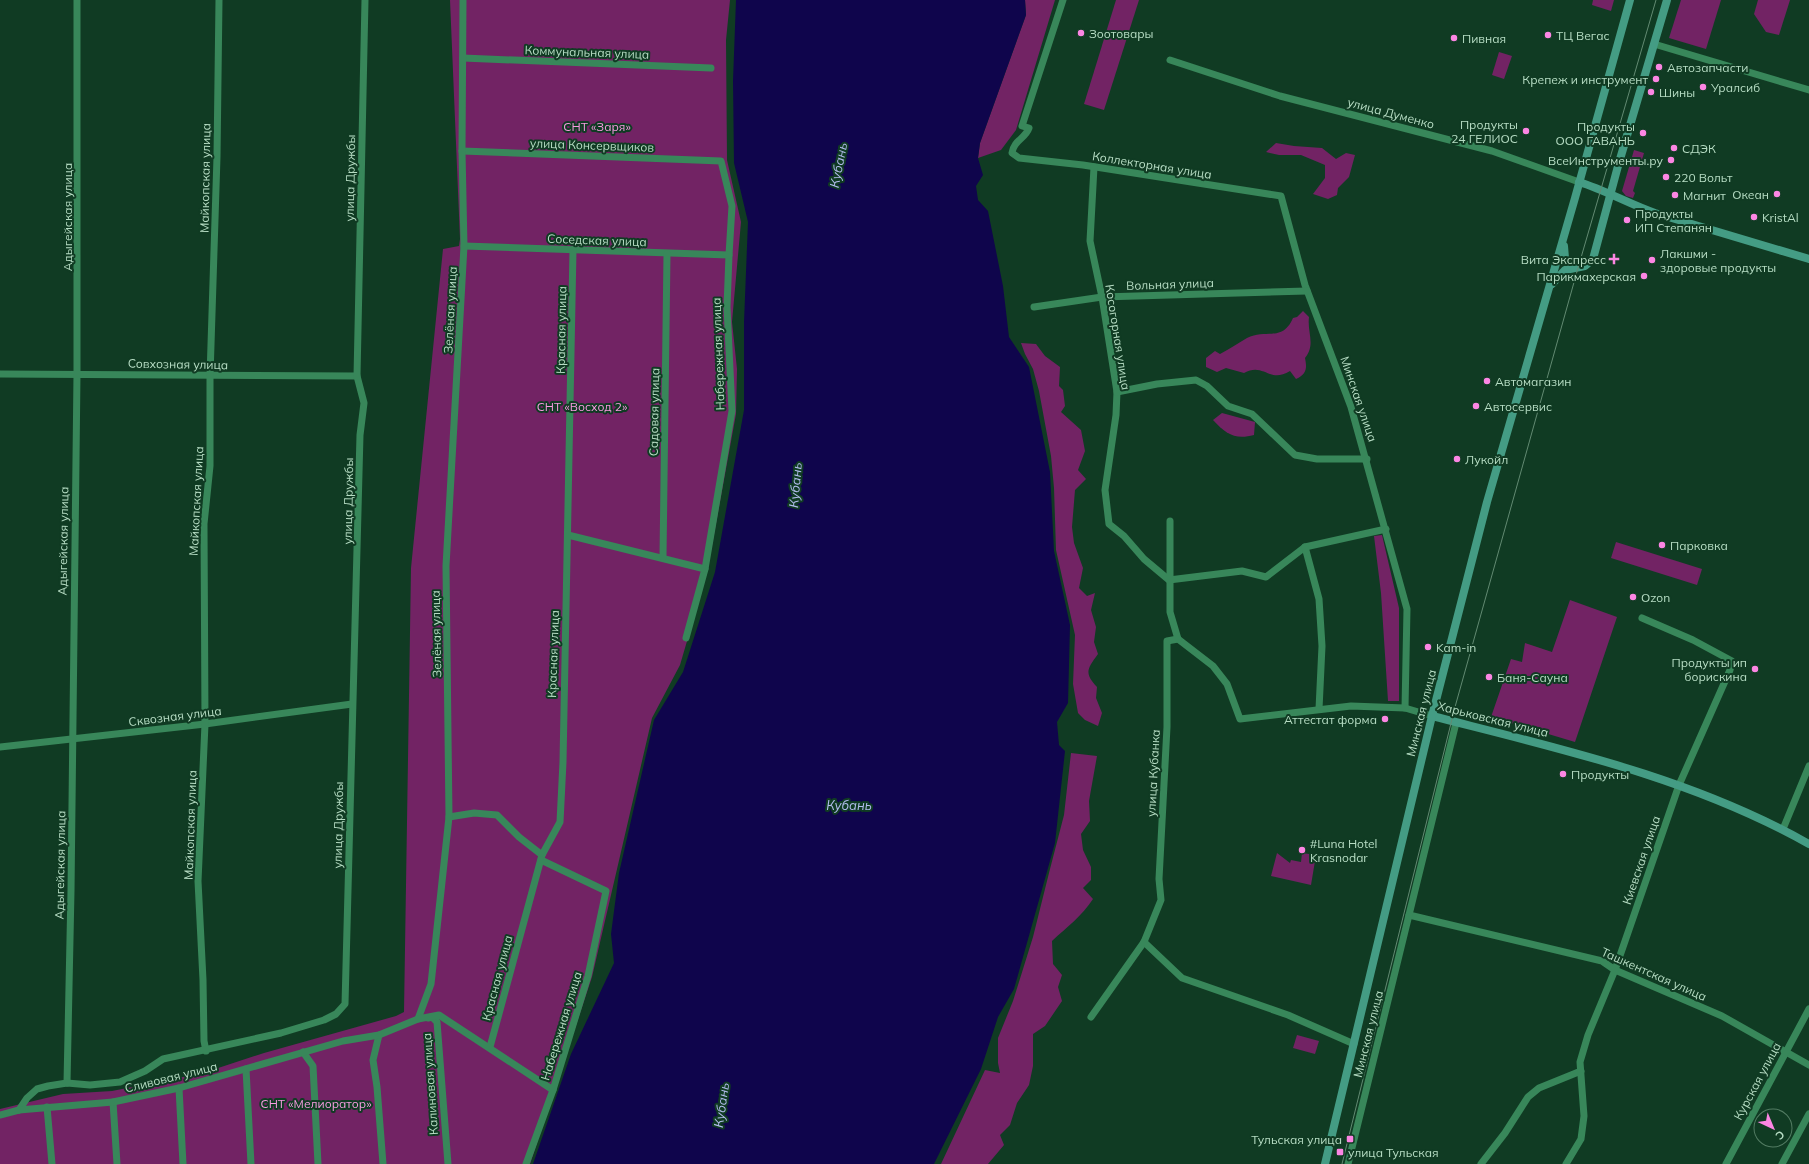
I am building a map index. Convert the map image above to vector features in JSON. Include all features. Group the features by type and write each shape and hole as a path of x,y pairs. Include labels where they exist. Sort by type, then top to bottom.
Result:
{"main road":[{"path":"1546,297 1630,0"},
{"path":"1546,297 1552,284 1561,272 1585,266 1593,259 1610,195 1667,0"},
{"name":"улица Думенко","path":"1579,182 1596,187 1610,195 1655,213 1809,258"},
{"path":"1565,232 1563,252 1564,258 1573,268"},
{"name":"Минская улица","path":"1325,1164 1432,716 1500,454 1546,297"},
{"name":"Харьковская улица","path":"1432,716 1565,749 1679,785 1783,829 1809,844"}],"street":[{"name":"Адыгейская улица","path":"67,1083 71,898 77,374 77,0"},
{"name":"Майкопская улица","path":"206,1051 204,1041 203,980 198,881 205,724 204,524 210,466 210,376 217,157 218,0"},
{"name":"улица Дружбы","path":"206,1051 281,1033 324,1020 336,1014 345,1004 352,704 359,538 360,436 364,403 356,376 365,0"},
{"name":"Зелёная улица","path":"418,1019 431,984 449,817 446,566 464,246 462,151 463,0"},
{"name":"Коллекторная улица","path":"1063,0 1022,126 1029,128 1026,135 1019,139 1012,152 1019,158 1094,166 1281,196"},
{"path":"1654,44 1809,90"},
{"name":"Коммунальная улица","path":"463,58 711,68"},
{"name":"улица Думенко","path":"1170,60 1280,96 1492,151 1579,182"},
{"name":"улица Консервщиков","path":"462,151 720,162"},
{"name":"Набережная улица","path":"686,638 705,569 732,411 727,307 728,255 732,206 720,162"},
{"name":"Косогорная улица","path":"1094,166 1090,241 1102,297 1117,392 1116,415 1105,490 1109,524 1124,536 1144,559 1169,580"},
{"name":"Минская улица","path":"1281,196 1307,291 1351,407 1407,608 1405,708"},
{"name":"Соседская улица","path":"464,246 728,255"},
{"name":"Красная улица","path":"490,1047 542,858 560,822 563,762 563,692 568,535 573,250"},
{"name":"Садовая улица","path":"663,557 667,254"},
{"name":"Вольная улица","path":"1034,306 1102,297 1307,291"},
{"name":"Совхозная улица","path":"0,374 356,376"},
{"path":"1117,392 1157,384 1196,380 1207,386 1228,406 1252,414 1295,455 1317,459 1367,460"},
{"path":"1170,521 1170,612 1178,639"},
{"path":"1169,580 1242,571 1266,577 1306,548 1386,530"},
{"path":"568,535 663,557 705,569"},
{"path":"1306,548 1319,599 1322,646 1319,709"},
{"name":"Киевская улица","path":"1566,1164 1581,1139 1584,1116 1580,1062 1588,1035 1615,970 1679,785 1730,670 1732,661 1693,640 1642,618"},
{"name":"Харьковская улица","path":"1178,639 1213,666 1227,684 1240,719 1351,706 1405,708 1432,716"},
{"name":"улица Кубанка","path":"1091,1017 1144,942 1162,900 1160,879 1167,727 1168,641 1178,639"},
{"name":"Сквозная улица","path":"0,747 205,724 352,704"},
{"name":"Минская улица","path":"1348,1164 1456,723"},
{"path":"1783,829 1809,766"},
{"path":"449,817 474,813 497,815 542,858"},
{"name":"Набережная улица","path":"526,1164 553,1090 588,976 606,891 542,858"},
{"name":"Ташкентская улица","path":"1409,915 1602,961 1615,970 1722,1016 1809,1065"},
{"name":"Минская улица","path":"1144,942 1182,978 1288,1015 1354,1044"},
{"name":"Курская улица","path":"1726,1164 1809,1009"},
{"path":"418,1019 439,1015 490,1047 553,1090"},
{"name":"Калиновая улица","path":"418,1019 432,1017 437,1022 448,1164"},
{"name":"Сливовая улица","path":"0,1115 19,1110 113,1102 179,1088 343,1040 379,1035 418,1019"},
{"path":"379,1035 373,1060 377,1087 383,1164"},
{"path":"19,1110 27,1098 37,1089 67,1083 90,1085 120,1082 145,1071 163,1059 206,1051"},
{"path":"303,1052 313,1066 318,1164"},
{"path":"246,1069 251,1164"},
{"path":"1481,1164 1505,1133 1528,1097 1539,1088 1581,1071"},
{"path":"179,1088 183,1164"},
{"path":"113,1102 117,1164"},
{"path":"47,1107 52,1164"},
{"path":"1782,1164 1809,1114"}],"green space":[{"name":"СНТ «Восход 2»","path":"450,0 730,0 726,40 727,160 741,222 732,322 737,369 736,414 707,573 680,665 652,718 592,977 530,1164 0,1164 0,1109 63,1094 112,1091 203,1073 264,1053 396,1016 404,1012 411,568 443,249 459,246 460,239"},
{"path":"1025,0 1055,0 1016,130 1001,150 978,158 980,143 1026,15"},
{"path":"1116,0 1139,0 1104,110 1084,104"},
{"path":"1593,0 1614,0 1611,11 1592,5"},
{"path":"1681,0 1721,0 1706,49 1669,38"},
{"path":"1758,0 1790,0 1779,35 1766,32 1754,14"},
{"path":"1499,52 1512,56 1504,79 1492,75"},
{"path":"1276,143 1322,148 1336,159 1346,153 1355,155 1349,177 1338,188 1337,195 1328,199 1313,194 1325,178 1325,165 1301,155 1279,155 1266,152"},
{"path":"1634,150 1644,153 1633,191 1635,193 1633,198 1626,196 1622,191"},
{"path":"1303,311 1309,317 1311,343 1305,358 1305,370 1300,377 1296,379 1290,371 1277,375 1257,370 1251,370 1244,373 1226,368 1217,372 1206,367 1206,358 1215,351 1220,354 1254,335 1279,333 1289,326 1293,318 1297,317"},
{"path":"1021,343 1036,344 1045,356 1060,367 1059,386 1063,390 1065,406 1061,412 1081,430 1085,451 1078,470 1086,479 1075,490 1072,527 1074,543 1083,568 1079,588 1087,596 1095,593 1091,610 1096,627 1094,642 1098,654 1088,671 1090,678 1097,687 1096,698 1102,713 1098,726 1085,720 1078,713 1073,684 1075,635 1056,550 1054,488 1051,456 1039,391 1033,369"},
{"path":"1222,413 1255,422 1254,435 1241,437 1231,435 1222,429 1213,420"},
{"path":"1382,535 1399,608 1399,701 1388,701 1381,593 1374,536"},
{"path":"1616,542 1702,569 1697,585 1611,558"},
{"path":"1570,600 1617,617 1575,742 1491,717 1511,659 1522,662 1525,643 1552,652"},
{"path":"1071,753 1097,756 1089,801 1090,821 1081,834 1083,850 1091,867 1091,880 1083,888 1093,899 1079,916 1052,941 1053,964 1062,975 1058,987 1062,1001 1045,1026 1033,1034 1033,1066 1029,1085 1017,1103 1010,1125 1000,1135 1004,1145 988,1164 941,1164 985,1070 1000,1073 998,1063 998,1038 1013,1001 1033,937 1064,815"},
{"path":"1277,853 1290,863 1291,860 1301,862 1302,853 1316,855 1311,885 1271,876"},
{"path":"1297,1035 1319,1041 1315,1054 1293,1048"}],"water":[{"name":"Кубань","path":"736,0 1025,0 1026,15 980,143 978,158 983,175 976,186 978,200 988,211 1003,286 1009,337 1029,367 1050,472 1054,551 1070,625 1068,703 1057,722 1059,745 1065,751 1055,843 1014,989 998,1017 981,1069 934,1164 533,1164 571,1054 614,963 611,934 619,873 654,720 683,672 715,572 744,410 744,322 748,222 734,163 733,81"}],"tram line":[{"path":"1342,1164 1455,707 1578,268 1656,0"}],"place":[{"name":"Зоотовары","path":"1081,33"},
{"name":"ТЦ Вегас","path":"1548,35"},
{"name":"Пивная","path":"1454,38"},
{"name":"Автозапчасти","path":"1659,67"},
{"name":"Крепеж и инструмент","path":"1656,79"},
{"name":"Уралсиб","path":"1703,87"},
{"name":"Шины","path":"1651,92"},
{"name":"Продукты 24 ГЕЛИОС","path":"1526,131"},
{"name":"Продукты ООО ГАВАНЬ","path":"1643,133"},
{"name":"СДЭК","path":"1674,148"},
{"name":"ВсеИнструменты.ру","path":"1671,160"},
{"name":"220 Вольт","path":"1666,177"},
{"name":"Океан","path":"1777,194"},
{"name":"Магнит","path":"1675,195"},
{"name":"KristAl","path":"1754,217"},
{"name":"Продукты ИП Степанян","path":"1627,220"},
{"name":"Вита Экспресс","path":"1614,259"},
{"name":"Лакшми - здоровые продукты","path":"1652,260"},
{"name":"Парикмахерская","path":"1644,276"},
{"name":"Автомагазин","path":"1487,381"},
{"name":"Автосервис","path":"1476,406"},
{"name":"Лукойл","path":"1457,459"},
{"name":"Парковка","path":"1662,545"},
{"name":"Ozon","path":"1633,597"},
{"name":"Kam-in","path":"1428,647"},
{"name":"Продукты ип борискина","path":"1755,669"},
{"name":"Баня-Сауна","path":"1489,677"},
{"name":"Аттестат форма","path":"1385,719"},
{"name":"Продукты","path":"1563,774"},
{"name":"#Luna Hotel Krasnodar","path":"1302,850"},
{"name":"Тульская улица","path":"1350,1139"},
{"name":"улица Тульская","path":"1340,1152"}],"park label":[{"name":"СНТ «Заря»","path":"597,126"},
{"name":"СНТ «Мелиоратор»","path":"316,1103"}]}
